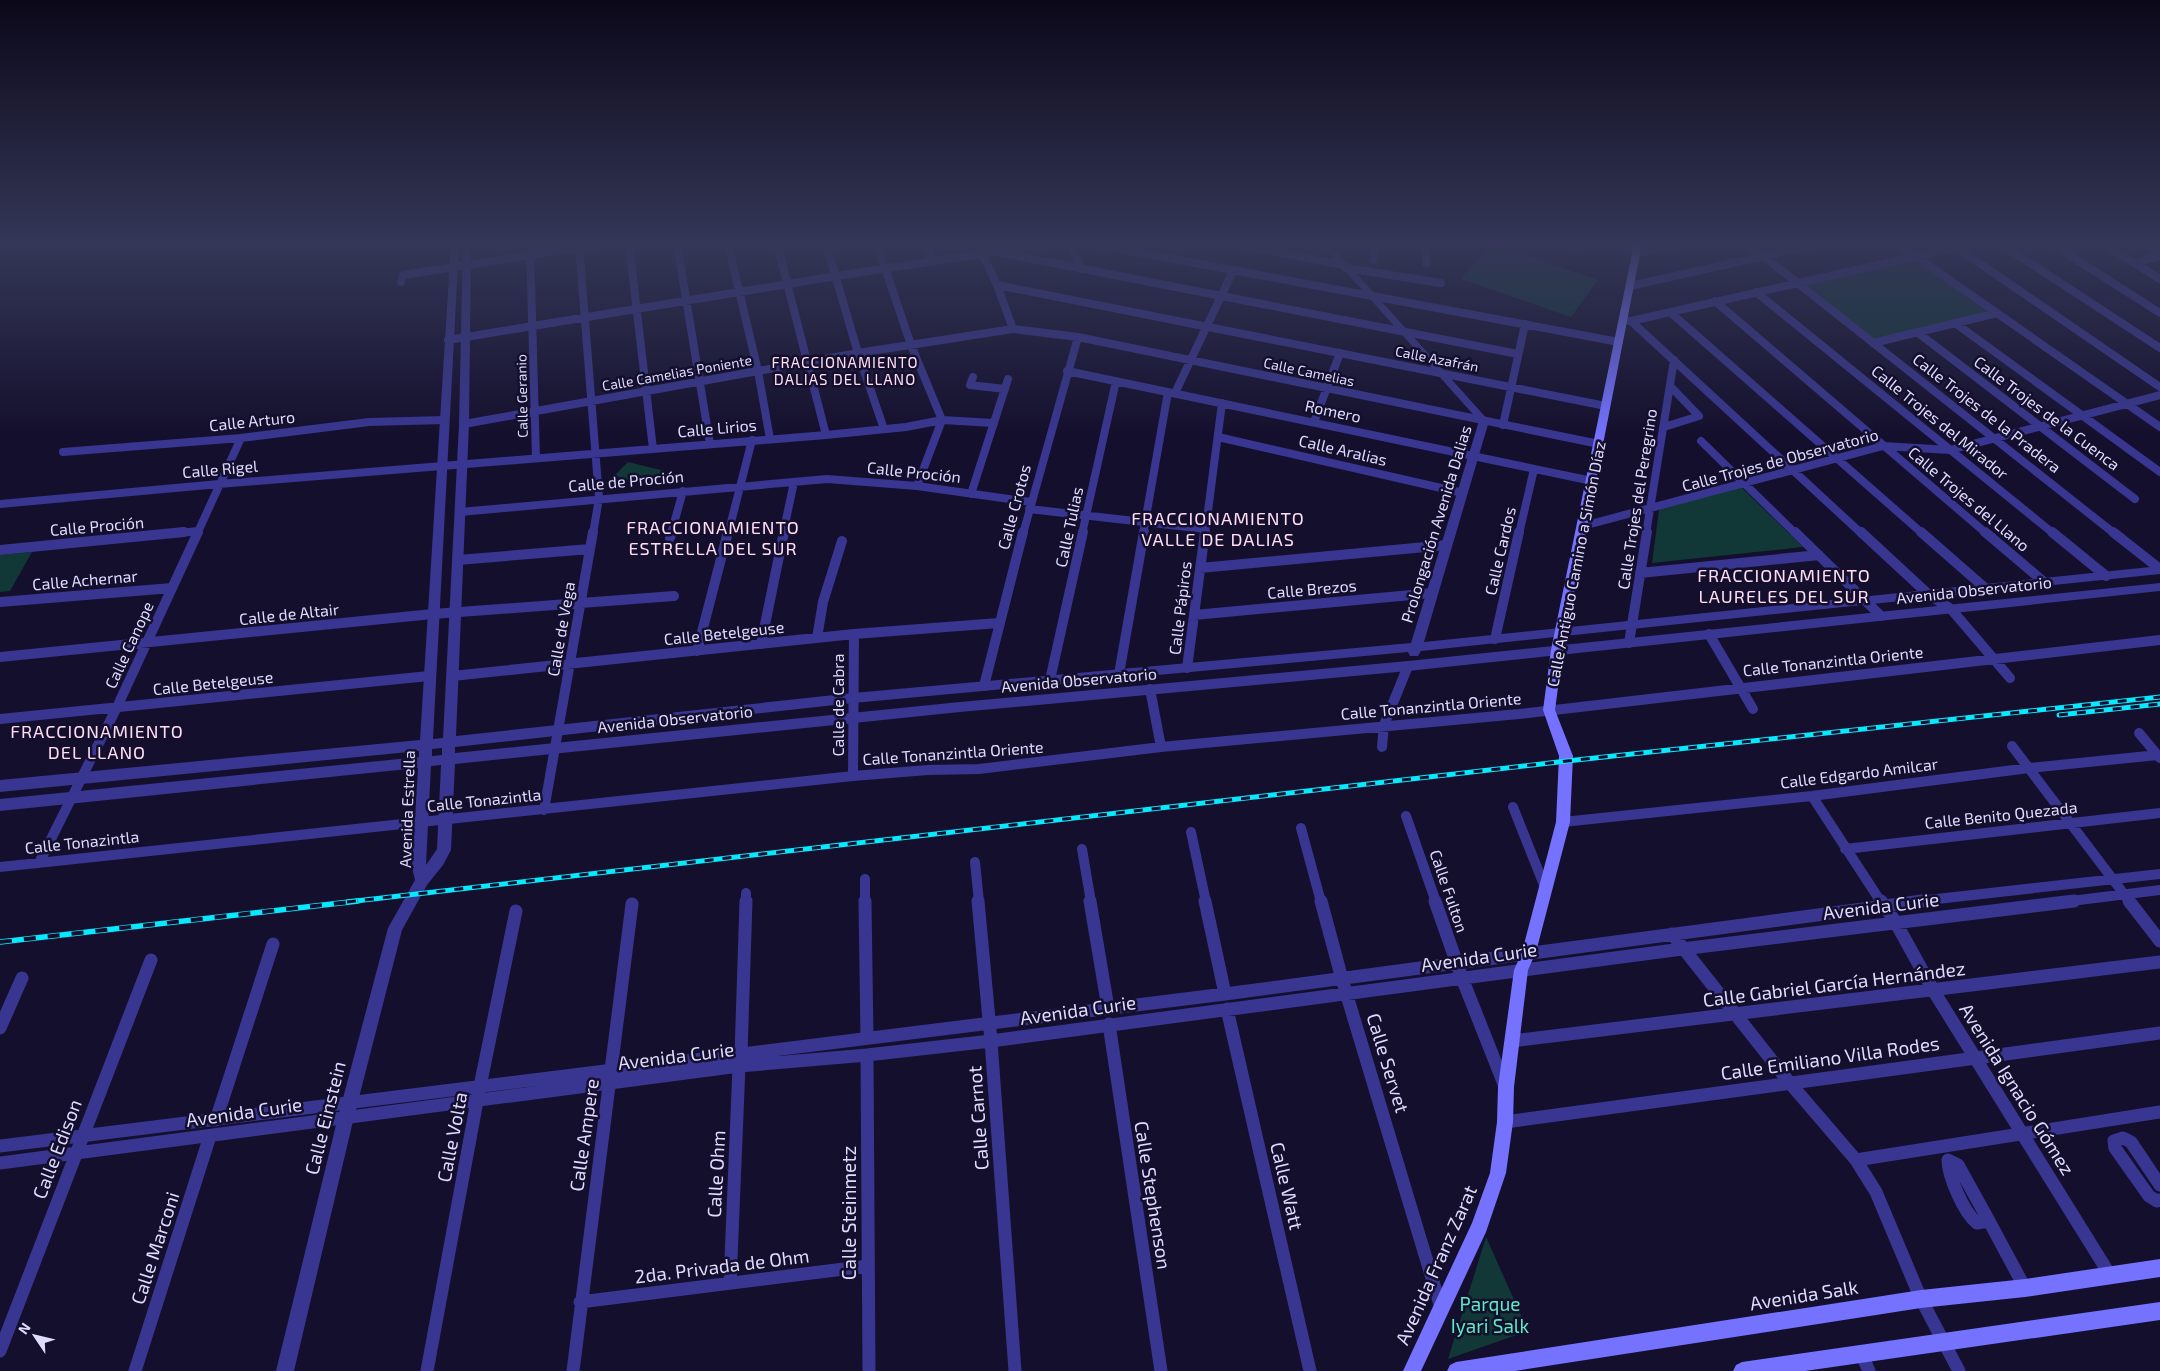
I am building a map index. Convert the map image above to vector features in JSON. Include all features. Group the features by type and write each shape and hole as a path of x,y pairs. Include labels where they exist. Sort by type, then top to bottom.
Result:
{"main road":[{"name":"Calle Antiguo Camino a Simón Díaz","path":"1506,1087 1521,970 1529,952 1564,822 1566,756 1550,710 1557,650 1619,342 1627,320 1628,308"},
{"name":"Avenida Franz Zarat","path":"1412,1371 1480,1226 1498,1173 1505,1122 1506,1087"},
{"name":"Avenida Salk","path":"1456,1371 1921,1299 2025,1288 2160,1268"},
{"path":"1742,1371 2160,1311"}],"street":[{"name":"Avenida Estrella","path":"422,881 419,867 424,760 451,308"},
{"name":"Avenida Estrella","path":"422,881 444,850 464,424 466,308"},
{"name":"Calle Geranio","path":"532,308 536,458"},
{"name":"Calle de Vega","path":"544,810 599,498 584,308"},
{"path":"448,340 643,308"},
{"path":"687,308 710,444"},
{"path":"743,308 758,371 770,439"},
{"path":"794,308 826,435"},
{"path":"845,308 858,353 884,429"},
{"path":"899,308 911,345 942,420 917,486"},
{"path":"1005,308 1012,329"},
{"name":"Calle Azafrán","path":"1111,308 1606,406"},
{"path":"1119,674 1145,522 1172,393 1191,360 1215,308"},
{"path":"1278,308 1518,354"},
{"name":"Prolongación Avenida Dalias","path":"1382,308 1406,332 1484,421 1416,647 1384,725 1382,747"},
{"path":"1434,308 1619,342"},
{"path":"1627,320 1686,308"},
{"name":"Calle Trojes del Llano","path":"1723,308 1882,446 2044,582"},
{"name":"Calle Trojes del Mirador","path":"1776,308 2106,576"},
{"name":"Calle Trojes de la Pradera","path":"1829,308 2160,569"},
{"path":"1990,308 2160,427"},
{"path":"2044,308 2160,387"},
{"path":"2099,308 2160,348"},
{"path":"637,309 653,449"},
{"path":"1670,312 1839,458 1985,588"},
{"path":"1873,343 1997,313"},
{"path":"1627,320 1674,360 1792,471 1928,594 1951,609 2010,678"},
{"path":"1955,323 2160,472"},
{"path":"1503,424 1525,324"},
{"name":"Calle Camelias Poniente","path":"464,424 858,353 1012,329"},
{"name":"Calle Camelias","path":"1012,329 1078,337 1599,444"},
{"name":"Calle Trojes de la Cuenca","path":"1917,332 2135,499"},
{"name":"Calle Crotos","path":"984,686 1030,506 1078,337"},
{"path":"1314,422 1340,353"},
{"name":"Calle Trojes del Peregrino","path":"1629,643 1674,360"},
{"name":"Romero","path":"1067,371 1592,481"},
{"path":"973,377 970,385 1005,389"},
{"path":"971,494 1008,378"},
{"name":"Calle Tulias","path":"1050,680 1116,381"},
{"path":"1664,427 1699,416 1670,386"},
{"name":"Calle Trojes de Observatorio","path":"1583,526 1882,446 1950,450 2160,394"},
{"name":"Calle Pápiros","path":"1187,668 1222,403"},
{"name":"Calle Arturo","path":"63,452 241,438 369,422 444,420"},
{"name":"Calle Lirios","path":"442,465 826,435 942,420 994,423"},
{"name":"Calle Aralias","path":"1218,437 1462,493"},
{"name":"Calle Canope","path":"40,863 147,644 241,438"},
{"path":"697,651 752,440"},
{"path":"1701,441 1743,484 1881,616"},
{"name":"Calle Rigel","path":"0,504 442,465"},
{"name":"Calle Cardos","path":"1496,639 1534,469"},
{"name":"Calle Proción","path":"794,482 827,479 917,486 1087,515 1206,530"},
{"path":"761,644 794,482"},
{"name":"Calle de Proción","path":"460,512 599,498 794,482"},
{"path":"670,538 682,491"},
{"name":"Calle Proción","path":"0,550 198,532"},
{"path":"817,638 823,602 842,541"},
{"path":"1200,568 1447,545"},
{"path":"458,560 590,549"},
{"path":"1640,573 1819,555"},
{"name":"Avenida Observatorio","path":"0,786 83,776 425,745 853,698 1496,639 2160,569"},
{"name":"Avenida Observatorio","path":"0,805 424,760 960,707 1408,666 2160,587"},
{"name":"Calle Achernar","path":"0,602 172,588"},
{"name":"Calle Brezos","path":"1194,615 1433,593"},
{"name":"Calle de Altair","path":"0,658 433,614 674,596"},
{"name":"Calle Betelgeuse","path":"452,676 854,634 999,623"},
{"name":"Calle de Cabra","path":"853,776 854,634"},
{"path":"1709,634 1752,710"},
{"name":"Calle Tonanzintla Oriente","path":"853,776 928,770 979,769 1161,747 1550,710 1740,686 2160,640"},
{"name":"Calle Betelgeuse","path":"0,719 429,676"},
{"path":"1086,677 1089,695"},
{"path":"958,689 960,707"},
{"path":"1150,689 1161,747"},
{"path":"2139,733 2159,757"},
{"path":"2012,746 2160,942"},
{"name":"Calle Edgardo Amilcar","path":"1564,822 1812,796 2029,768 2159,757"},
{"name":"Calle Tonazintla","path":"0,867 853,776"},
{"name":"Avenida Ignacio Gómez","path":"1812,796 1845,849 1896,923 1933,990 2110,1275"},
{"path":"1513,807 1546,891"},
{"name":"Calle Benito Quezada","path":"1845,849 2160,813"},
{"name":"Calle Fulton","path":"1406,816 1456,963 1506,1087"},
{"name":"Calle Servet","path":"1301,828 1342,979 1441,1308"},
{"path":"1191,832 1225,994"},
{"path":"1082,849 1108,1008"},
{"name":"Calle Carnot","path":"975,862 991,1041 1015,1371"},
{"name":"Avenida Curie","path":"0,1146 216,1120 477,1101 610,1077 740,1060 867,1038 1342,979 1529,952 1883,906 2160,874"},
{"path":"864,879 867,1038"},
{"name":"Calle Einstein","path":"285,1371 395,928 422,881"},
{"name":"Avenida Curie","path":"740,1060 867,1056 1682,949 2160,890"},
{"name":"Calle Ohm","path":"730,1283 746,893"},
{"name":"Calle Ampere","path":"573,1371 580,1302 632,904"},
{"name":"Calle Volta","path":"426,1371 477,1101 516,911"},
{"path":"1672,934 1788,1082 1856,1160 1876,1192 1921,1299 1959,1371"},
{"path":"216,1120 273,944"},
{"name":"Calle Edison","path":"0,1351 75,1153 152,960"},
{"name":"Calle Gabriel García Hernández","path":"1512,1041 2160,962"},
{"path":"0,1028 22,978"},
{"name":"Calle Watt","path":"1227,1009 1310,1371"},
{"name":"Calle Stephenson","path":"1108,1024 1161,1371"},
{"name":"Calle Emiliano Villa Rodes","path":"1505,1122 1788,1082 2160,1033"},
{"name":"Calle Steinmetz","path":"867,1056 869,1371"},
{"name":"Avenida Curie","path":"0,1163 210,1136 480,1086 610,1077"},
{"path":"1856,1160 2160,1112"},
{"name":"Calle Marconi","path":"135,1371 210,1136"},
{"path":"2160,1185 2132,1142 2124,1138 2118,1138 2114,1141 2115,1148 2149,1196 2157,1201 2160,1200"},
{"path":"1989,1222 2025,1288"},
{"name":"2da. Privada de Ohm","path":"580,1302 868,1266"},
{"path":"1861,1353 1869,1371"}],"green space":[{"path":"1545,308 1578,308 1571,317"},
{"path":"1832,308 1983,308 1990,313 1873,340"},
{"path":"628,462 665,471 651,486 614,476"},
{"path":"1740,486 1803,547 1652,563 1659,510"},
{"path":"32,552 10,591 0,592 0,555"},
{"name":"Parque Iyari Salk","path":"1486,1237 1528,1331 1448,1359"}],"railway":[{"path":"347,902 1567,761 2160,697"},
{"path":"2059,715 2160,704"},
{"path":"0,942 358,901"}],"district":[{"name":"FRACCIONAMIENTO DALIAS DEL LLANO","path":"845,372"},
{"name":"FRACCIONAMIENTO VALLE DE DALIAS","path":"1218,529"},
{"name":"FRACCIONAMIENTO ESTRELLA DEL SUR","path":"713,538"},
{"name":"FRACCIONAMIENTO LAURELES DEL SUR","path":"1784,586"},
{"name":"FRACCIONAMIENTO DEL LLANO","path":"97,742"}]}
